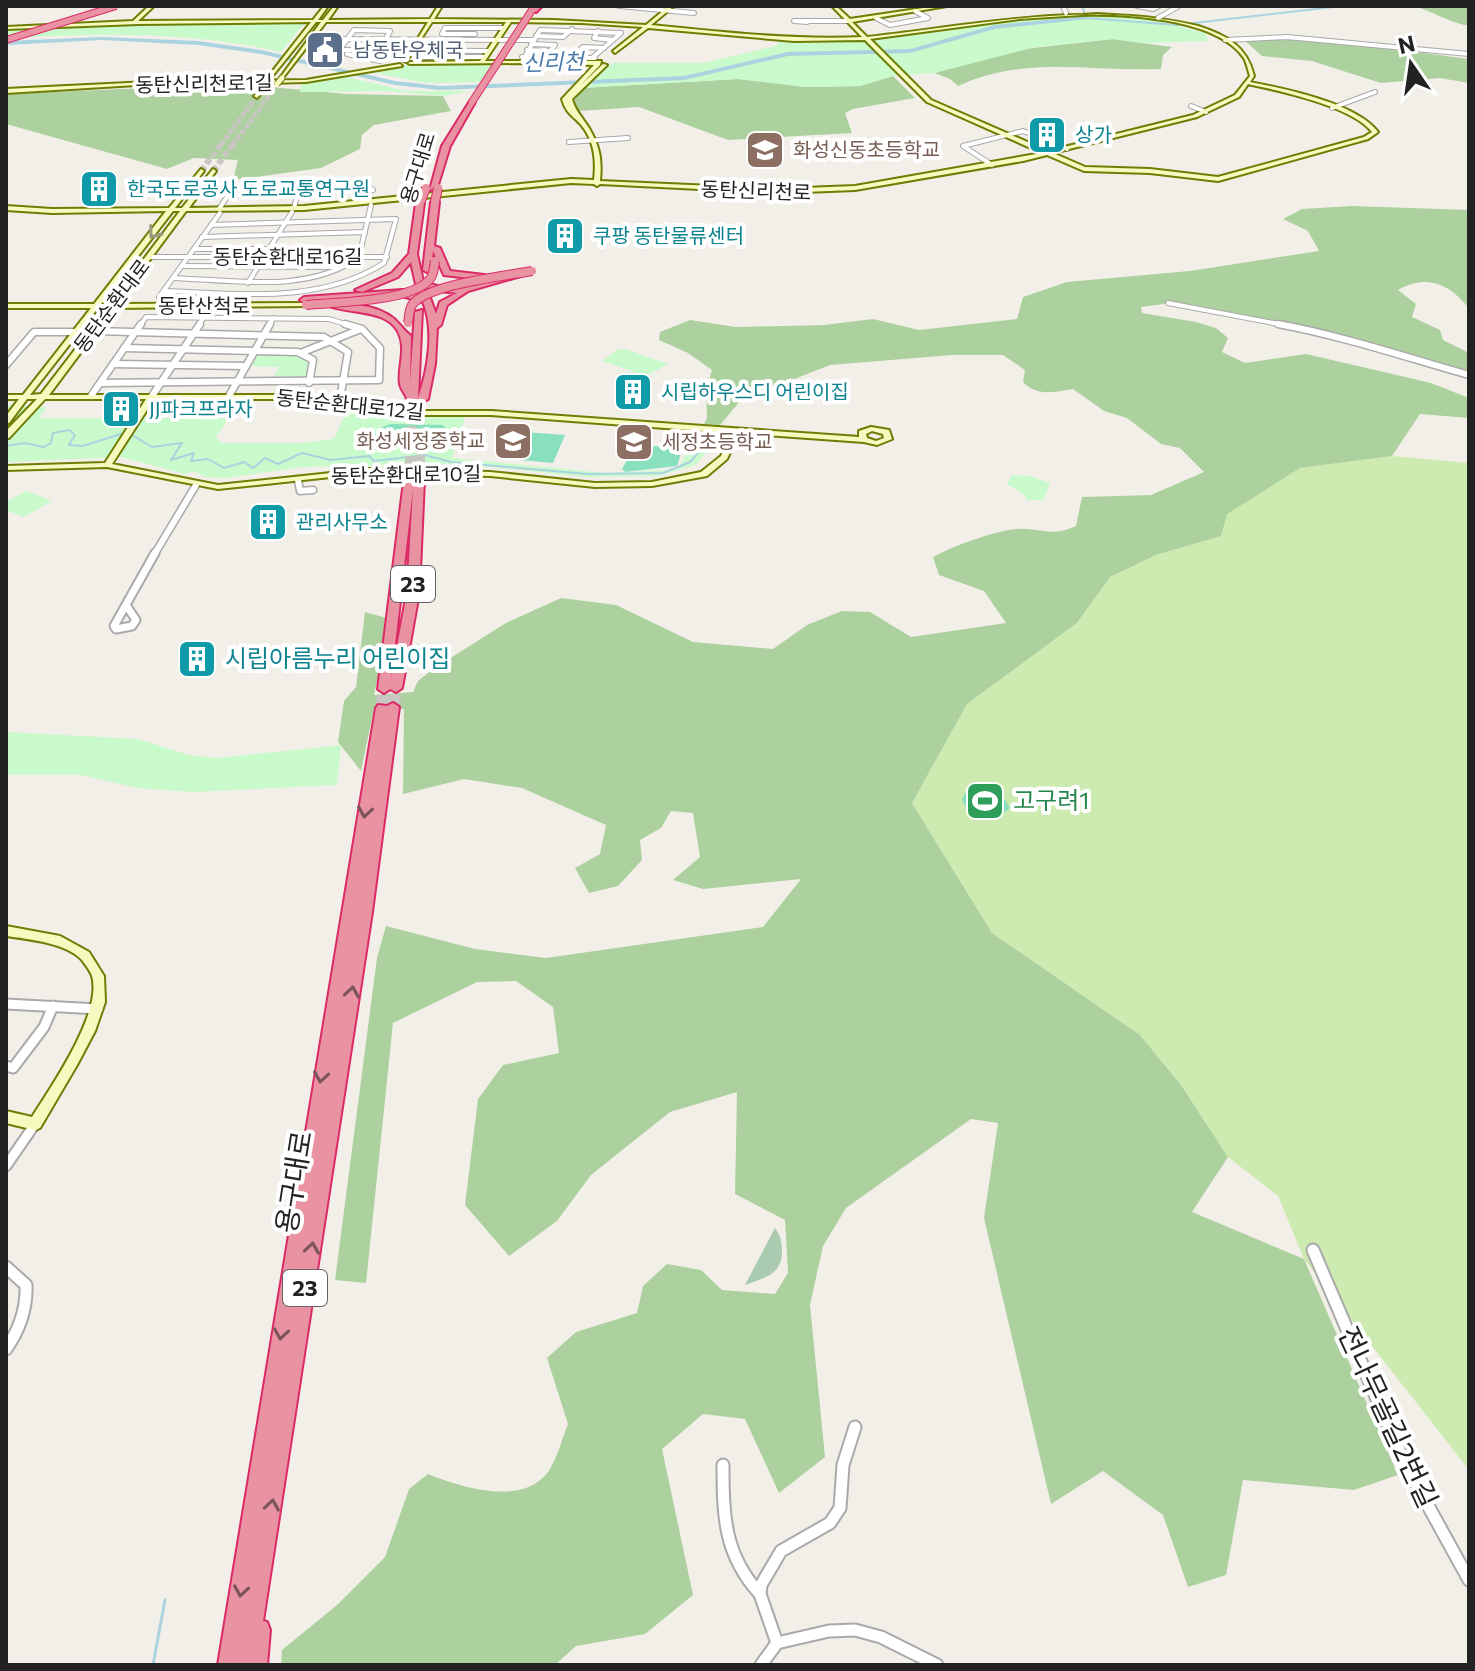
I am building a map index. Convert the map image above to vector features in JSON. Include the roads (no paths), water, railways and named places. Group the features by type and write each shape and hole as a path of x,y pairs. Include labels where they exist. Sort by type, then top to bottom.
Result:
{"highway":[{"path":"6,39 109,6"},
{"path":"6,39 116,6"},
{"name":"용구대로","path":"423,270 436,185 474,102 535,8"},
{"path":"305,302 349,293 395,275 413,254 436,185"},
{"path":"305,302 414,290 432,277 436,248 431,202"},
{"path":"436,248 443,269 454,276 483,278 532,271"},
{"path":"413,254 416,279 423,285 440,290 475,287 532,271"},
{"path":"418,402 405,385 410,307 425,294 532,271"},
{"path":"431,353 439,312 450,297 532,271"},
{"path":"305,302 392,293 421,297 432,309 431,353 428,386 418,402"},
{"path":"305,302 352,307 383,315 398,325 407,344"},
{"path":"418,402 422,312"},
{"name":"23","path":"390,688 414,480"},
{"name":"용구대로","path":"229,1665 356,915 367,891 387,707 351,892 356,915 265,1552 245,1665"},
{"path":"256,1665 265,1552"}],"main road":[{"path":"136,20 152,6"},
{"path":"257,96 326,6"},
{"path":"269,96 336,6"},
{"path":"405,63 440,6"},
{"path":"597,182 599,158 594,141 569,104 575,88 672,6"},
{"path":"6,27 114,20 574,20 784,39 866,39 1067,10 1094,11 1180,21 1228,39 1251,65 1253,83 1295,93 1367,121 1375,132 1366,138 1227,177 1093,171 1047,156 929,101 886,59 866,39 834,6"},
{"path":"849,21 945,6"},
{"path":"321,13 331,13"},
{"path":"431,20 645,26"},
{"path":"483,60 509,21"},
{"path":"309,27 320,28"},
{"name":"동탄신리천로1길","path":"6,91 169,82 306,81 405,63 522,60 600,64"},
{"name":"동탄신리천로","path":"6,208 293,210 597,182 797,191 884,184 1047,156 1206,112 1227,104 1253,83"},
{"name":"동탄신리천로","path":"597,182 754,193 835,192 915,182 1047,156 1213,113 1239,101 1253,83"},
{"name":"동탄순환대로","path":"6,421 201,171"},
{"name":"동탄순환대로","path":"6,436 44,396 213,171"},
{"name":"동탄산척로","path":"6,304 305,302"},
{"path":"88,319 101,320"},
{"path":"38,382 54,383"},
{"name":"동탄순환대로12길","path":"6,397 25,400 44,396 284,397 397,413 491,413 736,432 848,436 864,440"},
{"path":"107,465 152,396"},
{"path":"867,430 883,430 889,436 882,442 864,440 861,435 867,430"},
{"name":"동탄순환대로12길","path":"848,436 867,430"},
{"name":"동탄순환대로10길","path":"6,468 107,465 153,472 196,485 244,487 368,471 490,474 595,485 666,483 694,478 715,467 724,457 736,432"},
{"path":"6,931 45,935 77,948 96,969 101,993 99,1009 86,1038 35,1124 6,1117"}],"street":[{"path":"1137,6 1153,9 1159,6"},
{"path":"1159,17 1179,6"},
{"path":"611,7 701,13"},
{"path":"876,18 890,25 928,18 915,11"},
{"path":"807,22 849,21"},
{"path":"497,39 442,34 445,28 504,28"},
{"path":"522,60 543,29 623,33 592,58"},
{"path":"339,50 354,30 390,31 386,39"},
{"path":"598,31 594,38 613,40"},
{"path":"452,57 464,34"},
{"path":"1228,39 1287,37 1469,55"},
{"path":"311,39 398,44 380,61 339,50"},
{"path":"345,41 419,39 460,42"},
{"path":"483,60 423,57 431,44 497,39 533,40 555,45 546,57"},
{"path":"571,57 583,47 604,48"},
{"path":"339,50 489,51"},
{"path":"359,56 365,50"},
{"path":"527,50 552,51"},
{"path":"522,60 592,58 600,64"},
{"path":"1332,108 1375,92"},
{"path":"1191,106 1206,112"},
{"path":"992,165 963,146 1026,130 1067,149"},
{"path":"569,142 628,138"},
{"path":"173,278 304,277 348,267 359,257 365,232 370,203 367,187"},
{"name":"동탄신리천로","path":"219,211 227,197 235,195 297,196 293,210"},
{"path":"242,292 293,210"},
{"name":"동탄순환대로16길","path":"159,297 219,211"},
{"path":"164,291 298,290 353,281 381,266 387,257 396,219 211,225"},
{"name":"동탄순환대로16길","path":"202,237 365,232"},
{"path":"194,249 268,249"},
{"name":"동탄순환대로16길","path":"149,257 387,257"},
{"path":"182,266 348,267"},
{"path":"298,290 304,277"},
{"path":"1168,303 1348,337 1382,351 1469,375"},
{"path":"91,396 146,317 329,319 362,329 380,348 379,380 345,383 101,383"},
{"path":"152,396 204,317"},
{"path":"229,396 273,318"},
{"path":"124,348 303,352 362,329"},
{"path":"94,331 311,334 333,340 348,352 339,405"},
{"path":"6,365 34,332 78,332"},
{"path":"303,352 313,360 309,383"},
{"path":"113,364 246,366"},
{"path":"298,480 300,491 313,490"},
{"path":"126,605 196,485"},
{"path":"6,1004 99,1009"},
{"path":"6,1066 13,1068 44,1027 53,1006"},
{"path":"6,1166 35,1124"},
{"name":"전나무골길2번길","path":"1313,1250 1404,1462 1469,1580"},
{"path":"6,1267 26,1285 27,1296 22,1321 6,1349"},
{"path":"760,1594 761,1585 781,1551 830,1523 840,1508 844,1488 843,1465 855,1427"},
{"path":"723,1465 725,1536 733,1564 760,1594 777,1643"},
{"path":"761,1665 777,1643 855,1628 883,1637 912,1657 937,1665"}],"waterway":[{"path":"1082,6 1086,18 1177,25 1342,6"},
{"name":"신리천","path":"6,43 102,38 198,43 261,52 373,79 440,88 684,78 788,54 910,51 995,27 1086,18"},
{"path":"6,446 25,443 44,447 51,443 53,433 69,430 75,435 69,445 83,446 127,432 152,447 182,443 171,460 194,453 191,461 208,459 224,468 244,462 253,468 265,458 278,464 302,453 331,460 369,456 374,461 425,455 451,462 587,474 663,473 690,462 709,440"},
{"path":"153,1665 165,1600"}],"tunnel":[{"path":"221,145 257,96"},
{"path":"233,145 269,96"},
{"path":"201,171 222,143"},
{"path":"213,171 234,143"},
{"path":"409,481 413,406"},
{"path":"419,480 421,436"},
{"path":"393,707 396,688"},
{"path":"382,708 384,689"}],"place":[{"name":"남동탄우체국","path":"325,50"},
{"name":"상가","path":"1047,135"},
{"name":"화성신동초등학교","path":"765,150"},
{"name":"한국도로공사 도로교통연구원","path":"99,189"},
{"name":"쿠팡 동탄물류센터","path":"565,236"},
{"name":"시립하우스디 어린이집","path":"633,392"},
{"name":"JJ파크프라자","path":"121,409"},
{"name":"화성세정중학교","path":"513,441"},
{"name":"세정초등학교","path":"634,442"},
{"name":"관리사무소","path":"268,522"},
{"name":"시립아름누리 어린이집","path":"197,659"},
{"name":"고구려1","path":"985,801"}]}
